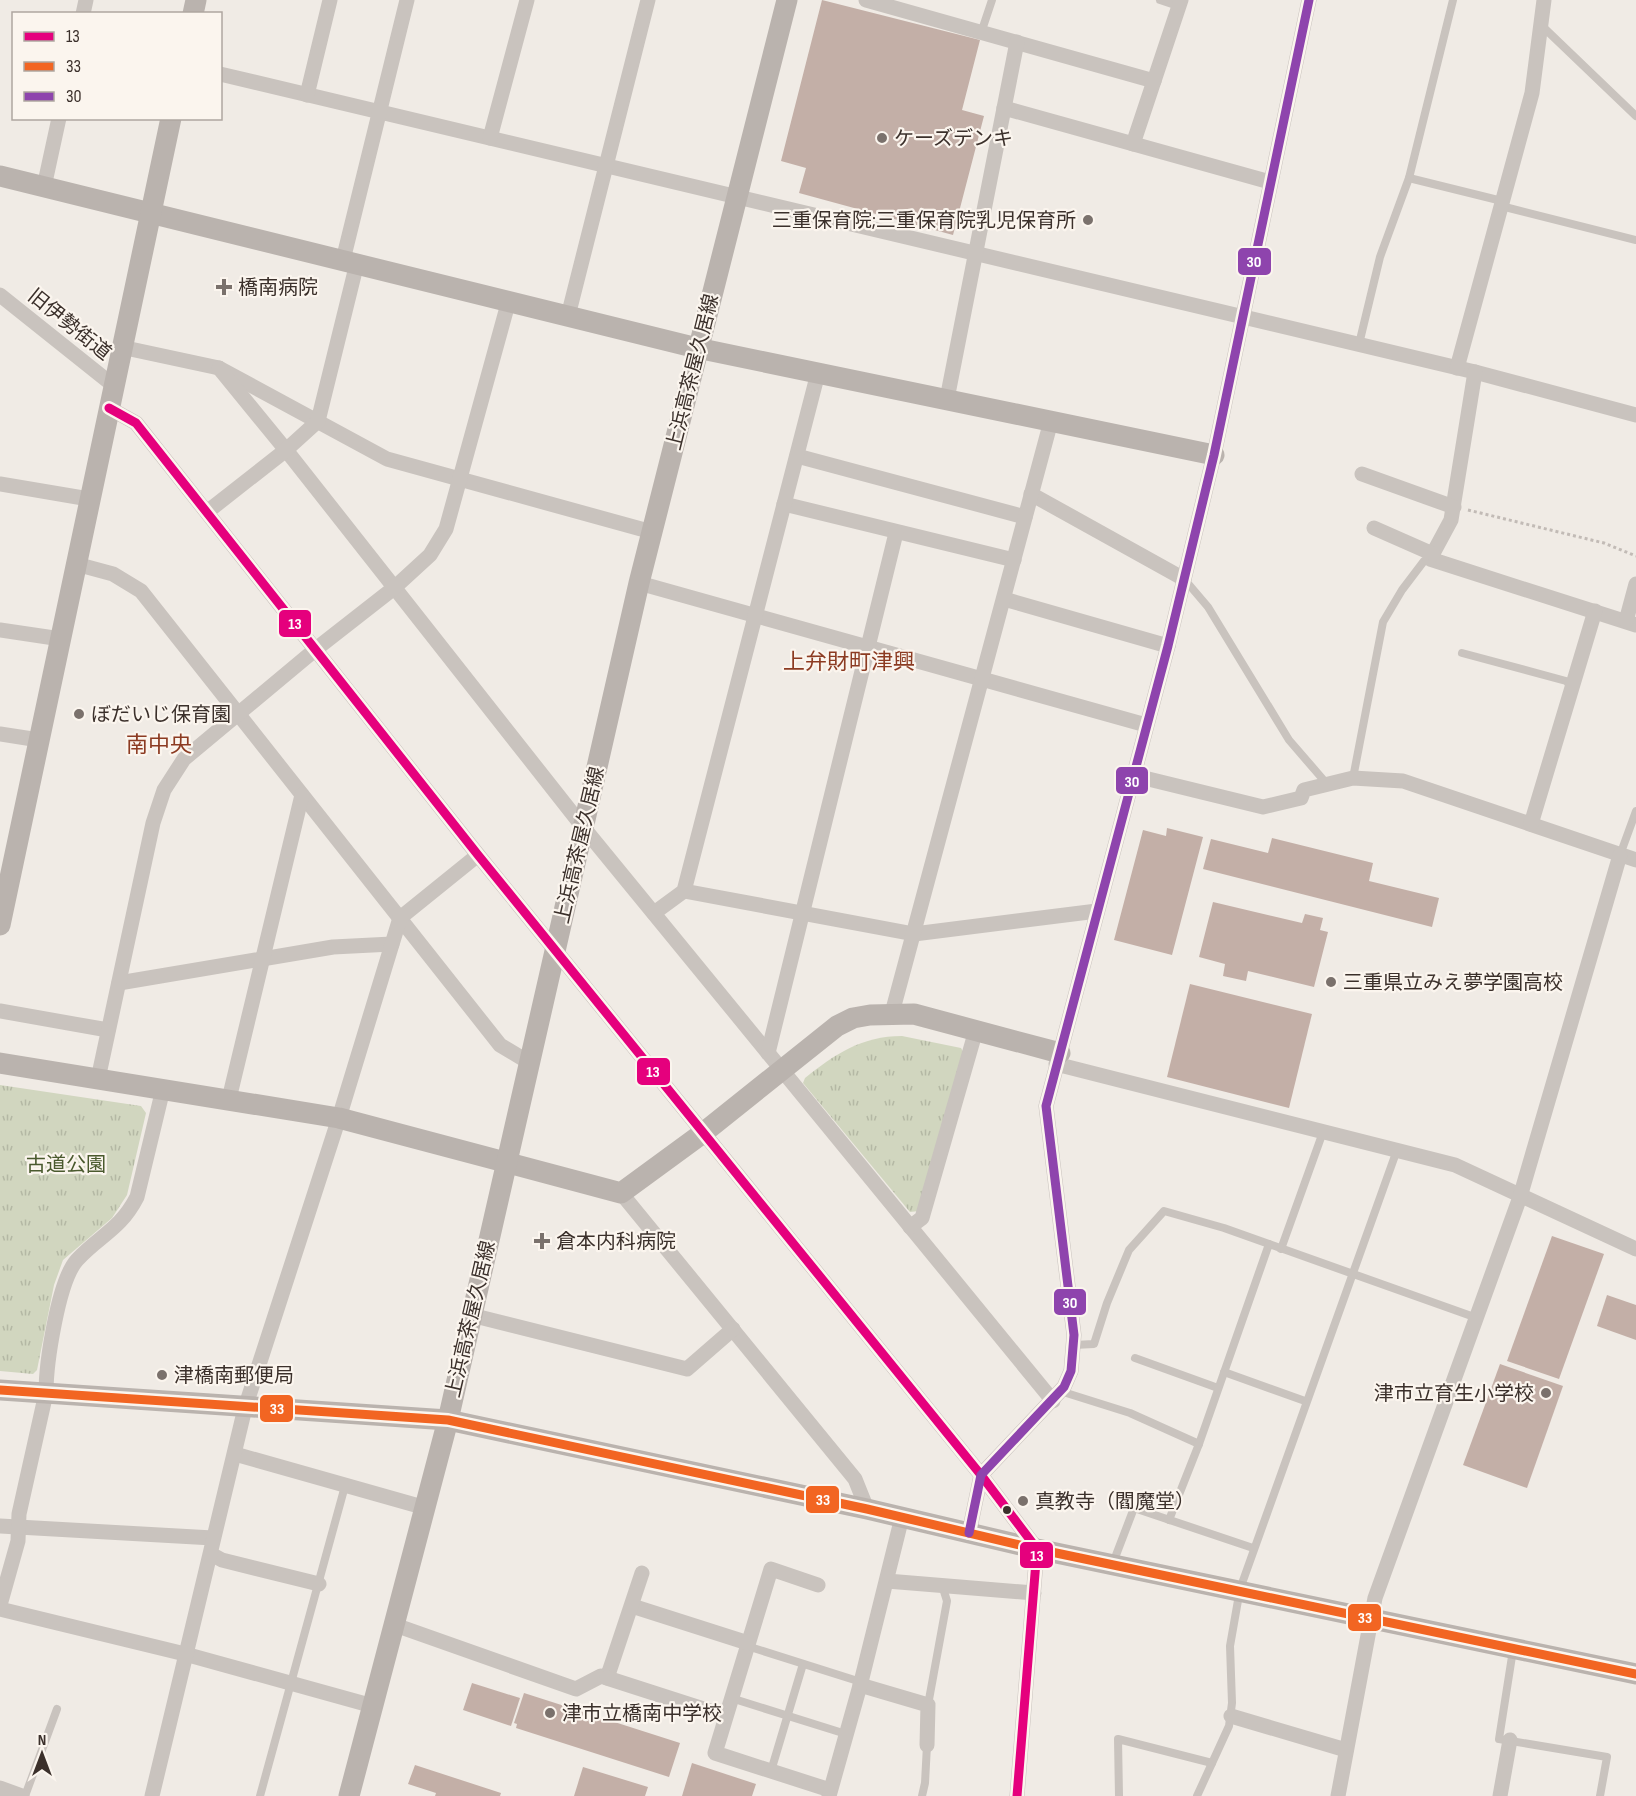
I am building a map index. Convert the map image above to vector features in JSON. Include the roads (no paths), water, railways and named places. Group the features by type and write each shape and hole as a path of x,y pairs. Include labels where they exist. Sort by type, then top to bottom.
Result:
{"street":[{"path":"307,95 330,0"},
{"path":"207,512 286,450 318,421 379,113 407,0"},
{"path":"490,138 527,0"},
{"path":"568,316 648,0"},
{"name":"上浜高茶屋久居線","path":"349,1796 448,1420 639,583 787,0"},
{"path":"866,0 1154,81"},
{"path":"969,1533 981,1475 1057,1396 1071,1371 1074,1345 1046,1106 1168,646 1214,455 1309,0"},
{"path":"1457,368 1532,93 1545,0"},
{"path":"1133,144 1179,3"},
{"path":"947,399 1017,42"},
{"path":"222,74 1359,344 1636,415"},
{"path":"1004,108 1270,182"},
{"path":"44,187 59,120"},
{"path":"0,925 61,639 88,499 171,120"},
{"path":"0,176 697,348 1214,455"},
{"name":"旧伊勢街道","path":"0,295 114,386"},
{"path":"98,1079 153,823 164,790 184,759 315,649 394,588 430,555 442,538 461,479 509,300"},
{"path":"121,347 219,368 387,459 652,532"},
{"path":"219,368 583,827 910,1227 1057,1396"},
{"path":"1432,557 1452,520 1475,372"},
{"path":"654,913 684,891 818,373"},
{"path":"109,408 136,423 478,855 981,1475 1037,1549 1017,1796"},
{"path":"892,1013 983,680 1050,421"},
{"path":"797,456 1025,518"},
{"path":"1362,474 1454,507"},
{"path":"0,484 88,499"},
{"path":"1031,494 1184,579"},
{"path":"784,504 1014,560"},
{"path":"1374,528 1432,557 1631,623 1636,584"},
{"path":"768,1053 896,533"},
{"path":"76,564 113,574 141,591 500,1045 530,1063"},
{"path":"639,583 1146,725"},
{"path":"1004,598 1168,646"},
{"path":"1531,824 1595,611"},
{"path":"0,630 61,639"},
{"path":"0,734 39,740"},
{"path":"1132,775 1263,807 1301,798 1304,790 1353,778 1403,781 1636,860"},
{"path":"229,1100 302,795"},
{"path":"152,1796 245,1408 339,1118 400,918 478,855"},
{"path":"1338,1796 1370,1617 1520,1197 1620,855"},
{"path":"684,891 914,934 1097,911"},
{"path":"119,983 333,947 392,944"},
{"path":"0,1011 108,1030"},
{"path":"621,1193 703,1133 837,1026 853,1018 892,1013 914,1014 976,1030 1058,1058 1323,1132 1455,1165 1636,1249"},
{"path":"910,1227 922,1218 976,1030"},
{"path":"0,1063 339,1118 621,1193 855,1479 867,1509"},
{"path":"163,1089 136,1197 129,1213 114,1231 90,1247 75,1263 64,1284 46,1374 46,1393 18,1527 18,1541 0,1607 185,1654 373,1706"},
{"path":"471,1315 687,1369 733,1329"},
{"path":"0,1390 448,1420 867,1509 1037,1549 1636,1674"},
{"path":"235,1454 426,1508"},
{"path":"818,1585 771,1569 715,1754 771,1771 830,1793 888,1581 902,1517"},
{"path":"0,1526 212,1546 222,1560 318,1584"},
{"path":"607,1677 642,1573"},
{"path":"888,1581 1034,1593"},
{"path":"632,1606 747,1644"},
{"path":"395,1625 576,1689 601,1676 607,1677 725,1716"},
{"path":"861,1684 928,1705 927,1745"},
{"path":"1231,1716 1346,1750"},
{"path":"1500,1796 1510,1740"},
{"path":"0,1788 23,1796"}],"lane":[{"path":"981,33 992,0"},
{"path":"1160,0 1179,3"},
{"path":"1359,344 1380,257 1409,178 1453,0"},
{"path":"1541,25 1636,116"},
{"path":"1409,178 1636,240"},
{"path":"1353,778 1383,622 1402,590 1424,561 1432,557"},
{"path":"1184,579 1208,607 1289,740 1328,785"},
{"path":"1462,653 1566,681 1572,687"},
{"path":"1620,855 1636,811"},
{"path":"1281,1249 1323,1132"},
{"path":"1197,1796 1231,1716 1230,1646 1240,1590 1253,1548 1305,1401 1311,1397 1397,1150"},
{"path":"1074,1345 1094,1344 1107,1303 1129,1250 1164,1211 1224,1227 1477,1318"},
{"path":"1169,1521 1199,1444 1269,1244"},
{"path":"1135,1358 1218,1388"},
{"path":"1224,1372 1305,1401"},
{"path":"1057,1396 1130,1413 1199,1444"},
{"path":"260,1796 345,1486"},
{"path":"1113,1564 1134,1508 1253,1548"},
{"path":"928,1705 947,1601 942,1585"},
{"path":"747,1644 861,1684"},
{"path":"1514,1648 1499,1739 1607,1757 1600,1796"},
{"path":"771,1771 803,1664"},
{"path":"731,1698 846,1734"},
{"path":"23,1796 57,1709"},
{"path":"1119,1796 1118,1739 1212,1763"},
{"path":"922,1796 927,1745"}],"place":[{"name":"ケーズデンキ","path":"882,138"},
{"name":"三重保育院;三重保育院乳児保育所","path":"1088,220"},
{"name":"橋南病院","path":"224,287"},
{"name":"ぼだいじ保育園","path":"79,714"},
{"name":"三重県立みえ夢学園高校","path":"1331,982"},
{"name":"倉本内科病院","path":"542,1241"},
{"name":"津橋南郵便局","path":"162,1375"},
{"name":"津市立育生小学校","path":"1546,1393"},
{"name":"真教寺（閻魔堂）","path":"1023,1501"},
{"name":"津市立橋南中学校","path":"550,1713"}],"district":[{"name":"上弁財町津興","path":"849,661"},
{"name":"南中央","path":"159,744"}],"park label":[{"name":"古道公園","path":"66,1164"}]}
